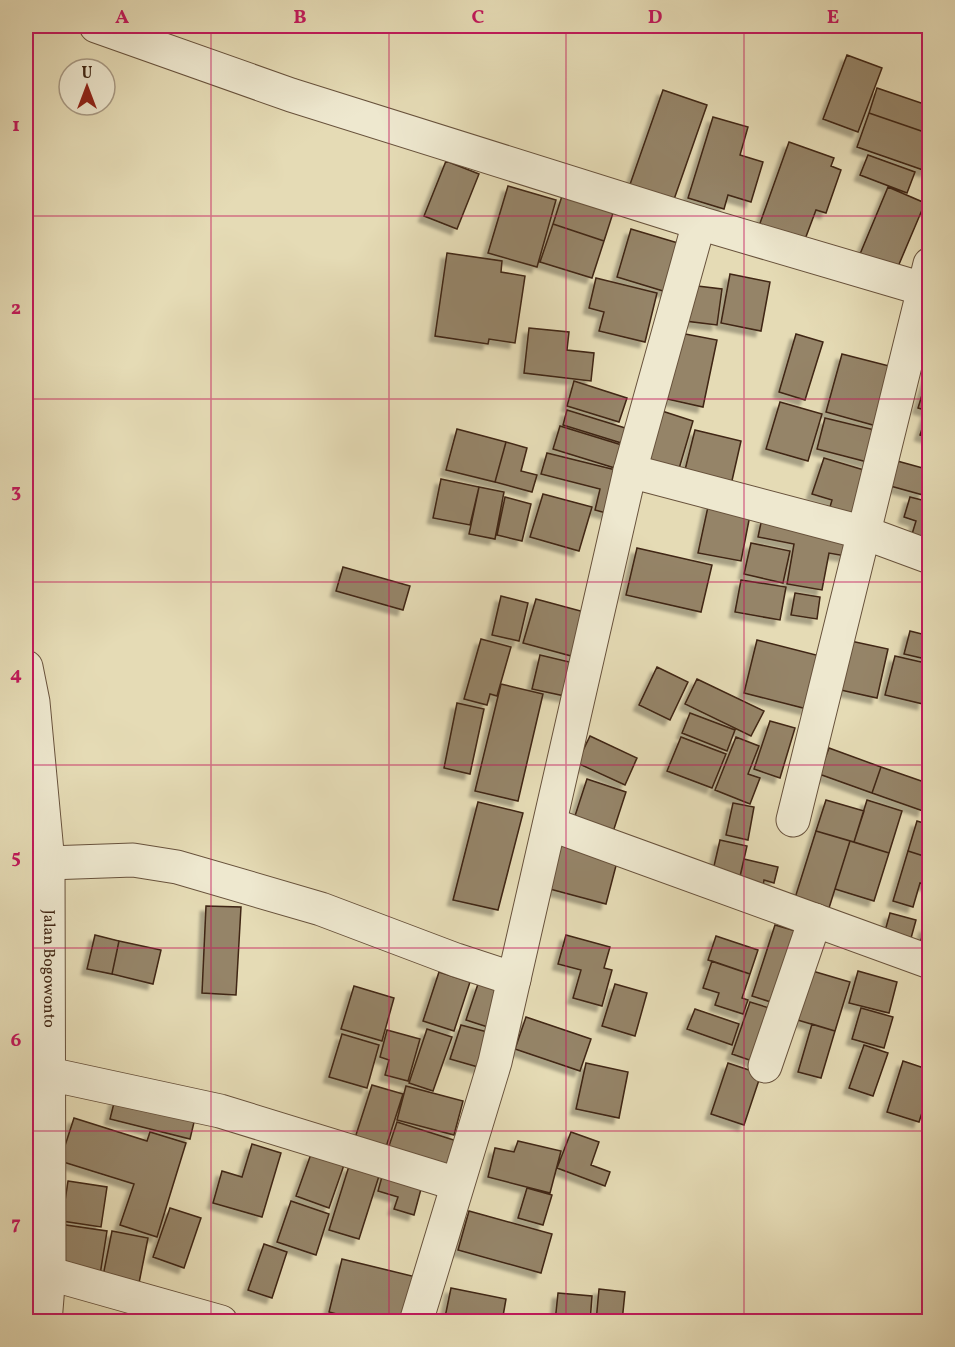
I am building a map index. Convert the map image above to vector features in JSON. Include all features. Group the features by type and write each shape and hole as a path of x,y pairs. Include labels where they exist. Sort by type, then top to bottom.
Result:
{"street":[{"path":"96,26 291,95 699,223 926,277 865,534 793,820"},
{"path":"416,1322 495,1062 630,471 699,223"},
{"path":"630,471 865,534 930,557"},
{"name":"Jalan Bogowonto","path":"26,667 33,702 48,863 38,1002 49,1074 37,1270 45,1322"},
{"path":"550,824 930,962"},
{"path":"48,863 133,860 177,867 321,909 456,960 514,979"},
{"path":"765,1065 815,920"},
{"path":"49,1074 220,1111 457,1184"},
{"path":"37,1270 221,1322"}],"building":[{"path":"847,55 882,68 858,132 823,119"},
{"path":"877,88 930,106 930,134 869,113"},
{"path":"663,90 707,105 671,208 627,193"},
{"path":"869,113 930,134 930,162 926,171 857,147"},
{"path":"713,117 748,127 740,155 763,162 751,202 728,195 724,209 688,198"},
{"path":"789,142 834,158 831,166 841,170 826,213 816,210 804,242 759,226"},
{"path":"868,155 915,172 907,193 860,175"},
{"path":"446,161 479,174 457,229 424,216"},
{"path":"508,186 556,200 537,267 488,253"},
{"path":"888,187 925,203 897,269 860,254"},
{"path":"562,196 613,213 604,241 553,224"},
{"path":"553,224 604,241 592,278 540,262"},
{"path":"631,229 688,246 673,294 617,277"},
{"path":"447,253 502,261 501,272 525,276 515,343 489,339 488,344 435,336"},
{"path":"730,274 770,282 761,331 721,323"},
{"path":"596,278 657,293 645,342 599,331 604,312 589,308"},
{"path":"689,285 722,289 717,325 685,321"},
{"path":"529,328 569,332 567,350 594,353 591,381 524,373"},
{"path":"680,333 717,340 703,407 667,399"},
{"path":"796,334 823,342 805,400 779,392"},
{"path":"842,354 897,368 880,427 826,412"},
{"path":"930,369 930,438 920,435 928,411 918,408"},
{"path":"574,381 627,398 619,422 567,406"},
{"path":"780,402 822,414 808,461 766,449"},
{"path":"567,410 635,431 631,446 563,425"},
{"path":"662,411 693,421 676,479 644,470"},
{"path":"825,418 883,432 875,464 817,449"},
{"path":"560,426 625,446 618,469 553,449"},
{"path":"457,429 506,442 495,482 446,470"},
{"path":"695,430 741,441 731,485 684,474"},
{"path":"506,442 527,448 521,471 537,475 532,492 495,482"},
{"path":"547,453 628,473 617,516 595,510 600,489 541,474"},
{"path":"824,458 874,473 857,527 827,517 832,500 812,494"},
{"path":"890,459 930,470 923,495 883,484"},
{"path":"441,479 479,487 470,525 433,518"},
{"path":"479,487 504,492 495,539 469,534"},
{"path":"543,494 592,507 579,551 530,537"},
{"path":"505,497 531,504 522,541 497,535"},
{"path":"910,497 930,502 930,550 909,544 916,521 904,517"},
{"path":"709,502 751,510 741,561 698,553"},
{"path":"762,518 856,536 851,557 829,553 822,590 787,584 794,544 758,537"},
{"path":"751,543 790,551 783,583 744,574"},
{"path":"637,548 712,565 701,612 626,595"},
{"path":"343,567 410,586 403,610 336,591"},
{"path":"741,580 786,587 780,620 735,612"},
{"path":"795,593 820,597 817,619 791,615"},
{"path":"501,596 528,603 519,641 492,635"},
{"path":"536,599 588,613 575,657 523,643"},
{"path":"910,631 930,636 930,660 904,654"},
{"path":"481,639 511,647 497,696 490,694 487,705 464,699"},
{"path":"757,640 820,656 807,709 744,693"},
{"path":"846,640 888,649 877,698 836,689"},
{"path":"540,655 582,665 574,698 532,689"},
{"path":"895,656 930,664 923,704 885,695"},
{"path":"657,667 688,682 670,720 639,705"},
{"path":"697,679 764,711 751,736 685,704"},
{"path":"501,684 543,694 518,801 475,791"},
{"path":"457,703 484,709 470,774 444,768"},
{"path":"690,713 735,730 727,751 682,733"},
{"path":"770,721 795,728 780,778 754,769"},
{"path":"590,736 637,758 625,785 577,763"},
{"path":"681,737 726,754 712,788 667,771"},
{"path":"736,737 759,746 748,774 760,778 750,804 715,790"},
{"path":"829,748 881,767 872,793 819,774"},
{"path":"881,767 930,784 923,811 872,793"},
{"path":"587,779 626,792 612,835 573,822"},
{"path":"826,800 864,811 854,842 816,831"},
{"path":"867,800 902,811 889,853 854,842"},
{"path":"478,802 523,813 498,910 453,900"},
{"path":"733,803 754,807 748,840 726,835"},
{"path":"917,821 930,825 930,858 908,851"},
{"path":"816,831 850,841 829,908 795,898"},
{"path":"720,840 747,846 738,885 711,879"},
{"path":"850,841 889,853 874,901 835,889"},
{"path":"557,843 618,858 606,904 546,888"},
{"path":"908,851 930,858 930,886 920,883 913,907 893,901"},
{"path":"744,859 778,867 774,883 764,880 763,887 737,890"},
{"path":"206,906 241,907 236,995 202,993"},
{"path":"890,913 916,920 908,949 882,942"},
{"path":"775,925 806,934 783,1006 752,996"},
{"path":"925,927 930,929 930,957 917,953"},
{"path":"95,935 119,941 112,974 87,969"},
{"path":"566,935 610,947 604,968 612,970 602,1006 573,998 581,970 558,964"},
{"path":"716,936 758,950 750,974 708,960"},
{"path":"119,941 161,950 153,984 112,974"},
{"path":"712,961 750,974 742,998 748,1000 743,1014 715,1005 719,993 703,988"},
{"path":"809,970 850,982 835,1031 794,1019"},
{"path":"858,971 897,982 889,1013 849,1003"},
{"path":"439,972 470,982 454,1031 423,1021"},
{"path":"478,984 508,993 497,1030 466,1020"},
{"path":"615,984 647,993 635,1036 602,1026"},
{"path":"354,986 394,998 382,1041 341,1029"},
{"path":"750,1002 779,1011 761,1064 732,1054"},
{"path":"861,1008 893,1017 884,1048 852,1039"},
{"path":"695,1009 739,1024 732,1045 687,1029"},
{"path":"526,1017 591,1039 580,1071 515,1049"},
{"path":"812,1024 835,1031 821,1078 798,1072"},
{"path":"461,1025 495,1034 485,1069 450,1059"},
{"path":"427,1029 452,1037 433,1091 409,1083"},
{"path":"387,1030 420,1039 408,1081 385,1075 389,1060 380,1057"},
{"path":"342,1034 379,1045 367,1088 329,1077"},
{"path":"864,1045 888,1053 873,1096 849,1088"},
{"path":"903,1061 930,1070 930,1088 919,1122 887,1112"},
{"path":"586,1063 628,1072 619,1118 576,1109"},
{"path":"728,1063 761,1074 744,1125 711,1114"},
{"path":"372,1085 403,1094 386,1147 355,1138"},
{"path":"406,1086 463,1101 454,1135 397,1120"},
{"path":"115,1099 195,1118 190,1139 110,1119"},
{"path":"74,1118 147,1141 150,1132 186,1143 157,1237 120,1225 134,1184 60,1161"},
{"path":"397,1122 460,1142 450,1175 386,1155"},
{"path":"571,1132 599,1142 591,1165 610,1172 605,1186 557,1168"},
{"path":"518,1141 561,1151 550,1193 488,1177 495,1148 514,1152"},
{"path":"252,1144 281,1153 262,1217 213,1203 222,1171 242,1177"},
{"path":"311,1154 344,1165 329,1208 296,1196"},
{"path":"349,1166 379,1176 359,1239 329,1230"},
{"path":"385,1166 424,1178 414,1215 394,1209 398,1197 378,1191"},
{"path":"68,1181 107,1187 101,1227 62,1221"},
{"path":"527,1188 552,1195 543,1225 518,1218"},
{"path":"291,1201 329,1214 316,1255 277,1242"},
{"path":"170,1208 201,1218 184,1268 153,1257"},
{"path":"469,1211 552,1234 541,1273 458,1250"},
{"path":"59,1224 107,1231 100,1275 52,1267"},
{"path":"112,1231 148,1238 139,1283 103,1276"},
{"path":"264,1244 287,1252 272,1298 248,1290"},
{"path":"342,1259 416,1277 405,1322 376,1317 375,1322 367,1322 329,1312"},
{"path":"451,1288 506,1299 502,1322 444,1322"},
{"path":"599,1289 625,1292 622,1322 596,1322"},
{"path":"558,1293 592,1296 590,1322 555,1322"}]}
